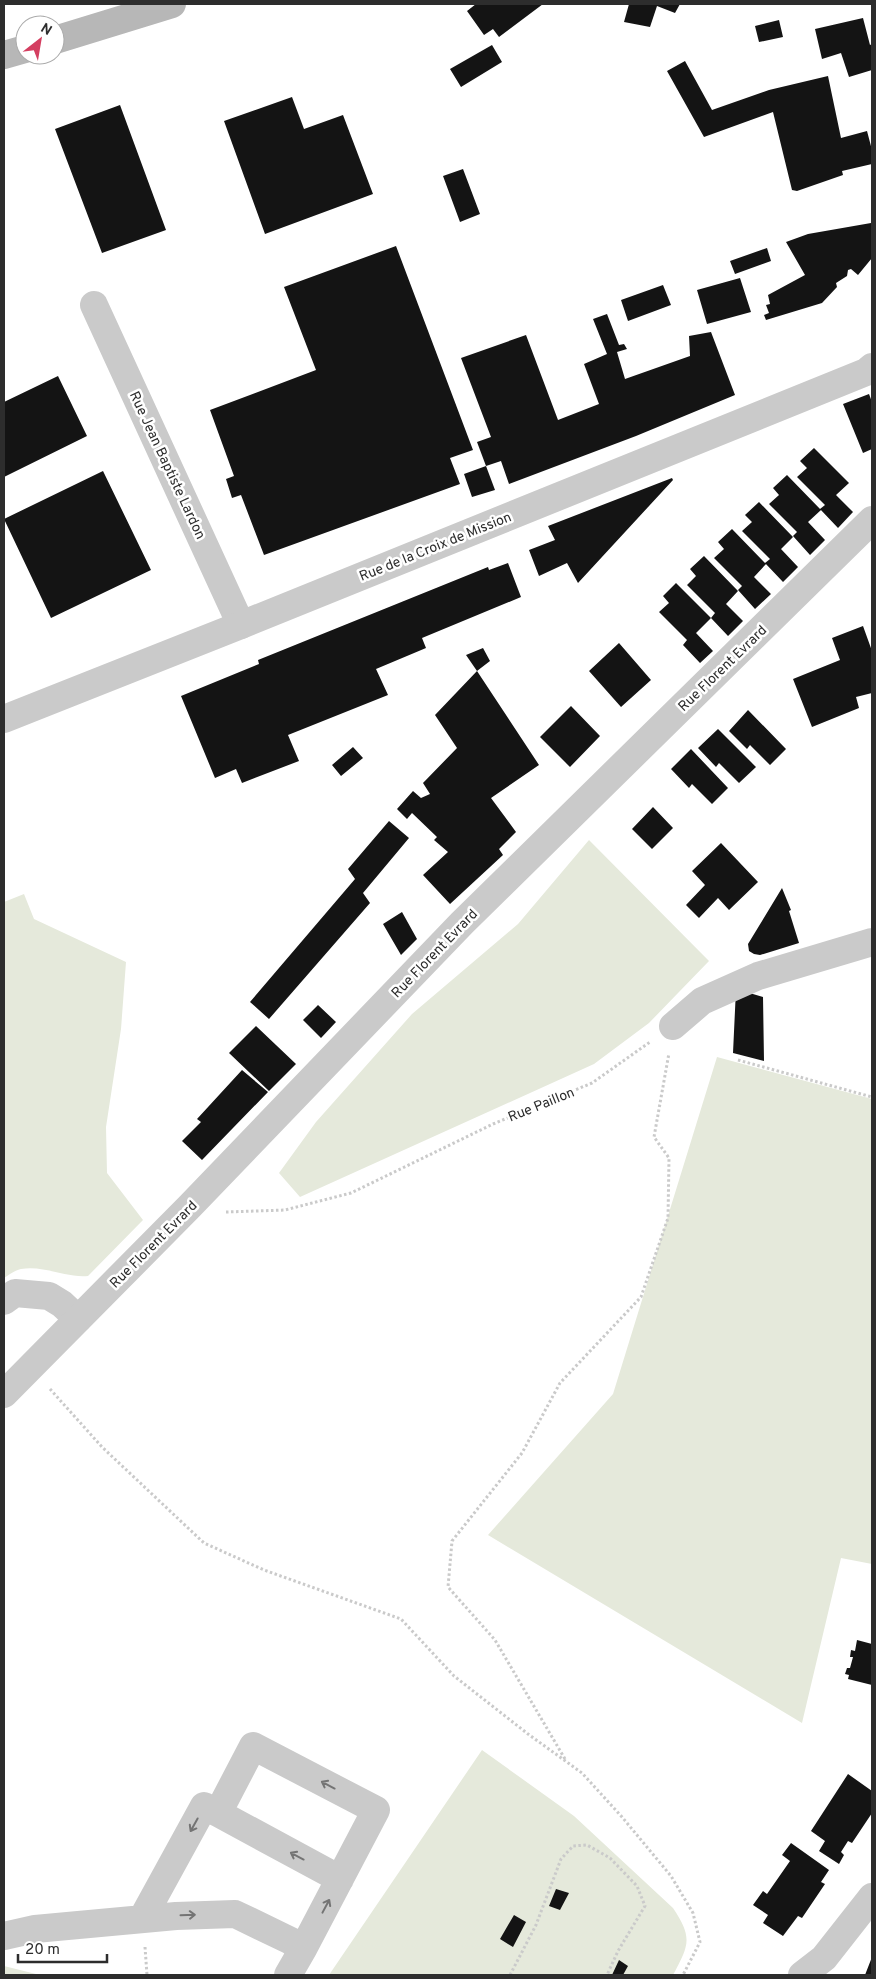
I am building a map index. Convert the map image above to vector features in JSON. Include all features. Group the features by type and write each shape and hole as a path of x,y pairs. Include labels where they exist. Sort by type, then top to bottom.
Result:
{"main road":[{"path":"65,37 172,4"}],"street":[{"name":"Rue Jean Baptiste Lardon","path":"94,305 241,625"},
{"name":"Rue de la Croix de Mission","path":"4,719 870,370"},
{"name":"Rue Florent Evrard","path":"4,1394 190,1206 462,923 872,520"},
{"path":"674,1026 702,1002 758,976 872,942"},
{"path":"4,1301 15,1293 49,1296 62,1304 78,1319"},
{"path":"218,1813 253,1746 376,1810 288,1975"},
{"path":"142,1919 204,1806 340,1878"},
{"path":"802,1975 824,1958 872,1897"},
{"path":"4,1936 36,1929 142,1919 235,1914 303,1949"}],"path":[{"name":"Rue Paillon","path":"190,1206 228,1212 285,1210 351,1193 493,1124 592,1083 674,1026"},
{"path":"566,1762 495,1640 448,1587 452,1541 522,1453 560,1383 641,1297 668,1218 669,1158 654,1137 674,1026"},
{"path":"738,1060 872,1097"},
{"path":"48,1386 102,1447 204,1543 264,1570 401,1619 454,1676 582,1773 671,1876 693,1913 700,1942 683,1975"},
{"path":"510,1975 536,1925 561,1859 573,1846 587,1845 610,1858 637,1886 645,1906 618,1951 607,1975"}],"shaded area":[{"path":"589,840 709,961 649,1023 594,1064 300,1197 279,1173 316,1122 412,1014 518,924"},
{"path":"24,894 34,919 126,962 121,1029 106,1127 107,1173 143,1220 88,1276 30,1268 14,1271 4,1278 4,902"},
{"path":"717,1057 872,1099 872,1564 841,1558 802,1723 488,1535 613,1394"},
{"path":"482,1750 574,1816 673,1908 684,1927 686,1942 683,1956 673,1975 329,1975"},
{"path":"4,1966 40,1975 4,1975"}],"building":[{"path":"476,4 543,4 499,37 493,29 484,35 467,11"},
{"path":"629,4 680,4 675,13 657,6 650,27 624,22"},
{"path":"863,18 870,45 872,44 872,70 849,77 841,53 822,59 815,29"},
{"path":"779,20 783,37 759,42 755,26"},
{"path":"492,45 502,62 461,87 450,69"},
{"path":"685,61 712,110 769,90 828,76 841,138 867,131 872,150 872,164 842,171 843,175 797,191 792,190 773,112 704,137 667,71"},
{"path":"292,97 304,129 343,115 373,194 265,234 224,121"},
{"path":"120,105 166,230 102,253 55,129"},
{"path":"463,169 480,214 460,222 443,176"},
{"path":"871,223 872,258 858,275 851,269 848,270 847,276 836,283 837,287 822,303 766,320 764,315 769,313 766,305 770,304 768,295 805,275 786,242 808,234"},
{"path":"396,246 473,450 450,458 460,484 264,555 241,495 232,498 226,479 234,476 210,410 316,370 284,287"},
{"path":"767,248 771,261 735,274 730,261"},
{"path":"740,278 751,312 707,324 697,290"},
{"path":"663,285 671,305 628,321 621,300"},
{"path":"607,314 619,345 624,344 627,349 617,352 625,379 690,356 689,336 711,332 735,395 636,436 509,484 501,461 486,466 477,442 491,437 461,358 526,335 558,420 599,404 584,364 607,354 593,319"},
{"path":"58,376 87,436 4,477 4,402"},
{"path":"869,394 872,402 872,449 863,453 843,404"},
{"path":"814,448 849,483 836,495 853,512 838,528 820,509 825,505 797,477 807,468 800,461"},
{"path":"486,466 495,490 472,497 464,474"},
{"path":"103,471 151,570 51,618 4,519"},
{"path":"787,475 821,510 808,522 825,540 810,555 793,536 797,532 769,504 779,495 773,488"},
{"path":"672,478 673,480 578,583 567,563 539,576 529,550 555,540 548,526"},
{"path":"759,502 793,537 781,549 798,567 783,582 765,563 770,559 742,531 752,522 745,515"},
{"path":"732,529 766,564 754,577 771,594 755,609 738,590 742,586 714,558 724,549 718,542"},
{"path":"704,556 738,591 726,604 743,621 728,636 711,618 715,613 687,585 696,576 690,569"},
{"path":"508,563 521,597 422,638 426,648 376,669 388,695 288,735 299,761 242,783 236,769 215,778 181,696 259,664 258,660 488,567 489,570"},
{"path":"676,583 711,618 696,633 713,651 700,663 683,645 687,640 659,612 669,603 663,596"},
{"path":"863,626 872,651 872,693 856,697 859,708 812,727 793,679 840,660 832,638"},
{"path":"619,643 651,680 621,707 589,671"},
{"path":"483,648 490,661 477,671 466,655"},
{"path":"477,671 539,765 491,798 516,832 499,849 503,855 450,904 423,875 448,852 434,840 437,837 412,813 407,819 397,809 413,791 421,798 430,794 423,783 457,748 435,715"},
{"path":"571,706 600,736 570,767 540,737"},
{"path":"748,710 786,749 770,765 750,745 747,749 729,731"},
{"path":"718,729 756,767 739,783 719,763 716,767 698,748"},
{"path":"353,747 363,758 341,776 332,765"},
{"path":"691,749 728,788 712,804 692,784 689,788 671,769"},
{"path":"653,807 673,828 652,849 632,829"},
{"path":"389,821 409,838 363,893 370,903 269,1019 250,1002 355,879 348,869"},
{"path":"721,843 758,882 729,910 718,898 699,918 686,905 705,885 692,871"},
{"path":"782,888 791,910 789,911 799,943 760,955 754,954 749,951 748,944"},
{"path":"402,912 417,939 401,955 383,924"},
{"path":"736,989 763,997 764,1061 733,1053"},
{"path":"318,1005 336,1022 321,1038 303,1020"},
{"path":"256,1026 296,1064 269,1091 229,1053"},
{"path":"242,1070 268,1092 202,1160 182,1141 201,1122 197,1119"},
{"path":"857,1640 872,1644 872,1685 848,1679 849,1675 845,1674 847,1668 850,1668 853,1657 850,1657 851,1650 855,1651"},
{"path":"848,1774 872,1791 872,1813 852,1843 848,1841 841,1852 844,1855 839,1864 819,1851 825,1841 811,1831"},
{"path":"791,1843 829,1870 821,1882 825,1884 802,1918 798,1916 783,1936 763,1923 768,1915 753,1905 763,1891 767,1894 790,1861 782,1855"},
{"path":"556,1889 569,1893 560,1910 549,1906"},
{"path":"514,1915 526,1922 513,1947 500,1939"},
{"path":"872,1957 872,1975 865,1975"},
{"path":"619,1960 628,1966 623,1975 612,1975"}]}
